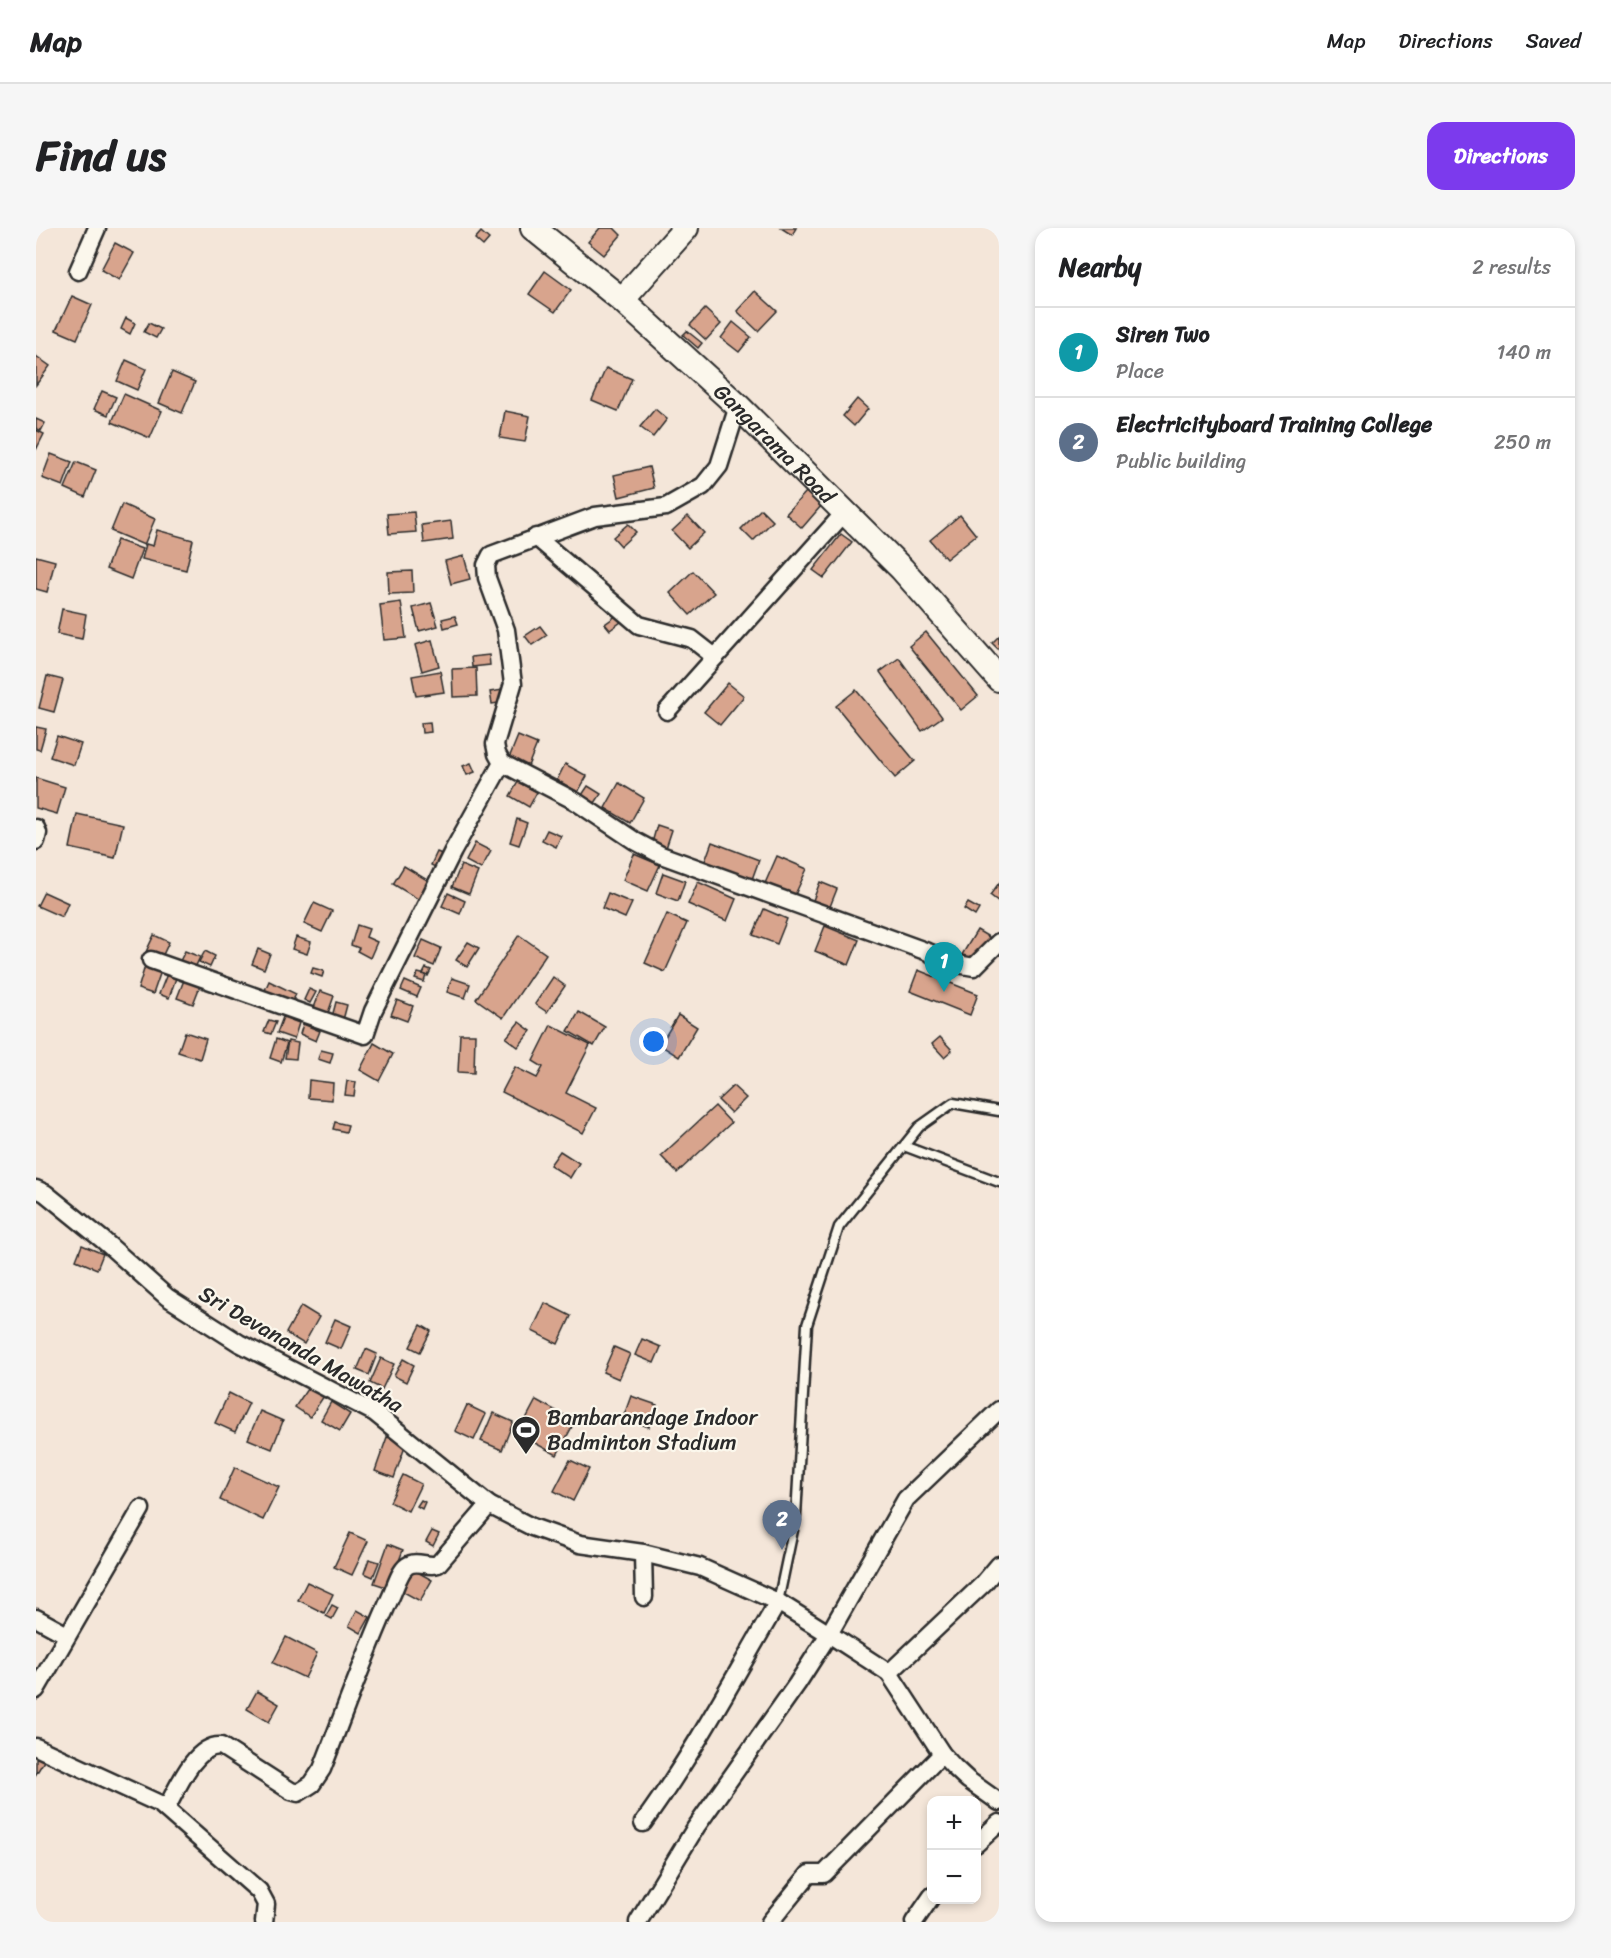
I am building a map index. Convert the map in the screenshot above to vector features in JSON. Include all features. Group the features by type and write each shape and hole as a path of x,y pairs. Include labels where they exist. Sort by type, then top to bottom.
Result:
{"street":[{"path":"78,271 97,228"},
{"name":"Gangarama Road","path":"533,228 622,300 738,406 909,577 999,679"},
{"path":"622,300 686,228"},
{"path":"738,406 719,466 703,486 666,507 595,516 491,555 486,565 487,579 506,630 513,684 495,744 497,754 502,763 575,801 635,841 661,855 957,964 974,967 999,942"},
{"path":"667,711 845,512"},
{"path":"536,537 639,625 692,639 715,657"},
{"path":"151,960 365,1035 373,1011 453,851 502,763"},
{"path":"36,828 38,832 36,841"},
{"name":"Sri Devananda Mawatha","path":"36,1189 45,1193 95,1233 167,1297 239,1342 375,1413 489,1505 532,1527 580,1544 643,1553 700,1567 778,1602 829,1634 889,1673 942,1754 968,1780 999,1802"},
{"path":"638,1922 696,1827 797,1684 829,1634 906,1499 999,1410"},
{"path":"166,1809 191,1765 204,1750 213,1746 221,1746 291,1791 298,1793 312,1784 322,1768 404,1569 416,1563 434,1566 438,1564 489,1505"},
{"path":"36,1690 141,1509"},
{"path":"643,1553 644,1597"},
{"path":"889,1673 999,1565"},
{"path":"643,1823 717,1710 778,1602"},
{"path":"36,1618 67,1635"},
{"path":"36,1747 160,1804 259,1891 266,1904 264,1922"},
{"path":"770,1922 809,1874 824,1874 942,1754"},
{"path":"981,1839 999,1823"},
{"path":"914,1922 927,1903"}],"lane":[{"path":"778,1602 796,1516 807,1325 839,1227 919,1127 953,1103 999,1111"},
{"path":"904,1146 999,1182"}],"building":[{"path":"600,228 614,228 621,235 604,255 588,242"},
{"path":"781,228 796,228 792,235"},
{"path":"481,232 489,239 483,246 475,239"},
{"path":"115,243 134,253 119,280 101,270"},
{"path":"545,271 571,290 555,312 529,294"},
{"path":"755,291 777,311 758,331 737,311"},
{"path":"72,296 92,305 77,339 56,330"},
{"path":"705,309 721,324 706,340 690,325"},
{"path":"126,318 135,323 130,334 121,329"},
{"path":"733,322 751,337 739,352 721,338"},
{"path":"149,323 161,329 156,338 144,332"},
{"path":"687,331 702,343 698,348 683,335"},
{"path":"36,356 50,366 36,385"},
{"path":"126,360 146,369 137,390 117,381"},
{"path":"606,368 632,379 618,411 592,400"},
{"path":"172,372 195,382 182,413 159,403"},
{"path":"102,391 116,397 108,415 94,409"},
{"path":"124,394 162,411 150,438 112,422"},
{"path":"857,399 868,409 854,426 843,416"},
{"path":"655,409 667,419 653,437 640,427"},
{"path":"505,411 530,416 525,442 500,438"},
{"path":"36,419 45,423 41,431 36,428"},
{"path":"36,430 44,434 36,450"},
{"path":"51,454 72,462 63,486 42,478"},
{"path":"76,462 96,470 85,497 65,488"},
{"path":"649,467 654,488 619,497 614,475"},
{"path":"806,492 821,506 802,528 786,514"},
{"path":"122,504 155,519 144,545 111,531"},
{"path":"761,509 773,521 753,541 741,529"},
{"path":"414,512 416,532 389,534 387,514"},
{"path":"960,515 976,535 946,559 930,540"},
{"path":"688,516 704,533 688,548 672,531"},
{"path":"451,521 453,539 424,543 422,525"},
{"path":"628,524 636,532 621,546 613,537"},
{"path":"157,530 193,540 186,570 142,559 146,544 153,546"},
{"path":"841,534 852,542 824,578 813,570"},
{"path":"117,540 142,549 131,579 106,569"},
{"path":"36,556 55,561 47,592 36,589"},
{"path":"464,556 470,579 451,584 445,561"},
{"path":"412,571 413,593 389,594 388,572"},
{"path":"693,571 714,593 690,615 670,593"},
{"path":"401,602 406,638 384,640 380,605"},
{"path":"431,603 438,626 419,631 413,608"},
{"path":"62,609 86,614 82,639 57,634"},
{"path":"620,613 625,619 610,630 605,624"},
{"path":"455,616 458,624 444,628 442,619"},
{"path":"540,626 547,635 532,645 525,636"},
{"path":"926,632 978,696 961,710 909,646"},
{"path":"999,636 999,650 992,643"},
{"path":"432,640 439,666 422,671 415,645"},
{"path":"489,655 490,665 472,667 471,657"},
{"path":"899,658 942,717 922,731 880,672"},
{"path":"476,668 477,696 453,697 452,669"},
{"path":"440,671 444,692 416,696 412,676"},
{"path":"47,676 63,680 54,712 39,708"},
{"path":"728,683 744,696 720,725 704,712"},
{"path":"503,690 505,702 492,704 490,692"},
{"path":"856,690 915,761 895,778 836,706"},
{"path":"430,722 431,732 422,733 421,723"},
{"path":"36,727 46,729 40,750 36,749"},
{"path":"57,736 81,744 74,765 50,757"},
{"path":"518,736 537,744 528,766 509,758"},
{"path":"471,763 475,772 467,775 463,766"},
{"path":"565,764 587,776 578,792 557,780"},
{"path":"36,778 65,787 57,814 36,808"},
{"path":"518,782 537,792 529,807 510,796"},
{"path":"619,783 644,798 630,823 605,808"},
{"path":"588,786 601,794 595,803 582,795"},
{"path":"77,814 123,824 115,858 70,848"},
{"path":"517,819 527,823 519,845 510,842"},
{"path":"657,825 672,830 666,848 652,843"},
{"path":"547,830 561,836 556,847 542,840"},
{"path":"712,842 759,860 751,882 704,864"},
{"path":"475,843 491,851 481,869 466,861"},
{"path":"437,852 449,857 443,871 431,865"},
{"path":"634,854 660,865 648,891 623,880"},
{"path":"777,856 807,869 792,901 763,888"},
{"path":"461,865 478,872 469,894 452,887"},
{"path":"404,866 437,886 426,904 393,884"},
{"path":"663,873 685,881 678,901 656,893"},
{"path":"698,882 736,899 727,921 688,904"},
{"path":"820,882 837,889 827,914 810,908"},
{"path":"999,883 999,902 990,895"},
{"path":"44,892 68,903 62,917 37,906"},
{"path":"448,893 465,901 460,914 442,906"},
{"path":"608,893 632,903 625,918 602,908"},
{"path":"314,903 332,911 322,932 304,924"},
{"path":"968,903 979,909 975,916 964,909"},
{"path":"764,909 787,919 777,944 753,935"},
{"path":"667,914 687,923 665,972 645,963"},
{"path":"357,925 369,929 366,937 377,942 370,958 357,951 359,948 351,945"},
{"path":"825,926 859,940 849,965 815,951"},
{"path":"977,930 994,940 977,969 960,958"},
{"path":"154,935 169,942 160,961 145,954"},
{"path":"519,935 546,954 503,1018 476,999"},
{"path":"296,937 311,942 307,954 292,949"},
{"path":"423,940 441,948 434,966 415,958"},
{"path":"468,942 479,948 467,967 456,960"},
{"path":"258,949 270,954 264,969 252,964"},
{"path":"185,951 200,957 194,970 179,963"},
{"path":"205,951 215,956 210,967 199,962"},
{"path":"145,966 161,971 153,994 138,989"},
{"path":"313,968 324,971 322,977 311,973"},
{"path":"426,968 431,970 428,976 423,974"},
{"path":"918,970 978,994 970,1015 910,991"},
{"path":"418,973 426,975 424,982 415,979"},
{"path":"167,974 176,978 169,998 159,994"},
{"path":"553,977 565,986 547,1012 535,1004"},
{"path":"452,978 470,984 465,998 447,992"},
{"path":"184,980 200,986 193,1004 177,998"},
{"path":"269,981 296,994 292,1002 265,990"},
{"path":"405,981 421,988 417,997 401,990"},
{"path":"309,989 316,992 310,1003 304,1000"},
{"path":"320,991 334,996 328,1013 314,1008"},
{"path":"397,1000 413,1006 407,1021 391,1015"},
{"path":"336,1002 347,1005 343,1020 332,1017"},
{"path":"579,1012 605,1027 594,1046 568,1031"},
{"path":"678,1015 697,1027 679,1057 660,1045"},
{"path":"283,1017 299,1023 294,1039 277,1033"},
{"path":"269,1020 276,1022 271,1034 264,1032"},
{"path":"519,1022 531,1031 518,1047 506,1038"},
{"path":"303,1024 320,1031 316,1041 300,1034"},
{"path":"551,1025 590,1045 566,1093 596,1108 583,1133 502,1092 515,1067 537,1078 543,1067 533,1061"},
{"path":"185,1032 206,1039 200,1059 178,1052"},
{"path":"460,1034 475,1034 474,1073 458,1072"},
{"path":"940,1037 952,1050 944,1057 932,1044"},
{"path":"276,1039 287,1043 281,1062 270,1058"},
{"path":"288,1041 298,1043 296,1059 285,1058"},
{"path":"374,1043 393,1054 379,1081 360,1070"},
{"path":"321,1050 333,1053 330,1063 318,1059"},
{"path":"309,1080 333,1083 332,1100 308,1098"},
{"path":"347,1081 356,1082 354,1096 345,1095"},
{"path":"733,1086 746,1098 731,1113 718,1100"},
{"path":"715,1106 731,1123 677,1173 661,1156"},
{"path":"335,1122 348,1125 346,1132 333,1129"},
{"path":"560,1151 579,1163 570,1178 550,1165"},
{"path":"82,1245 103,1254 97,1269 76,1260"},
{"path":"545,1303 571,1316 558,1344 532,1331"},
{"path":"301,1306 319,1317 304,1344 286,1333"},
{"path":"335,1319 351,1326 341,1349 325,1342"},
{"path":"421,1325 431,1331 420,1352 410,1347"},
{"path":"642,1339 661,1347 654,1363 635,1355"},
{"path":"614,1347 630,1354 619,1379 603,1372"},
{"path":"366,1349 377,1354 369,1375 357,1370"},
{"path":"381,1358 394,1364 382,1389 370,1383"},
{"path":"403,1359 414,1365 406,1382 394,1376"},
{"path":"311,1383 326,1393 310,1417 295,1407"},
{"path":"229,1393 249,1403 235,1432 215,1423"},
{"path":"631,1396 657,1405 649,1427 623,1418"},
{"path":"536,1400 575,1421 557,1455 518,1434"},
{"path":"331,1402 350,1414 340,1431 321,1420"},
{"path":"467,1405 486,1414 474,1440 455,1431"},
{"path":"260,1411 283,1421 272,1449 248,1439"},
{"path":"493,1413 513,1422 502,1450 481,1441"},
{"path":"387,1437 406,1444 394,1478 375,1471"},
{"path":"570,1460 589,1469 573,1501 554,1491"},
{"path":"235,1467 279,1487 263,1520 220,1500"},
{"path":"403,1475 421,1484 408,1511 390,1502"},
{"path":"421,1500 425,1502 422,1509 417,1506"},
{"path":"432,1531 439,1534 433,1546 426,1542"},
{"path":"350,1533 368,1541 352,1575 334,1567"},
{"path":"388,1544 403,1550 389,1588 374,1583"},
{"path":"369,1559 379,1562 373,1577 364,1573"},
{"path":"412,1569 432,1580 420,1601 400,1590"},
{"path":"307,1582 333,1594 324,1613 298,1600"},
{"path":"332,1605 338,1608 332,1619 326,1616"},
{"path":"357,1610 370,1617 361,1633 349,1626"},
{"path":"286,1637 317,1653 305,1678 273,1663"},
{"path":"257,1691 279,1704 269,1722 247,1709"},
{"path":"36,1757 44,1761 36,1774"}],"place":[{"name":"Siren Two","path":"944,992"},
{"name":"Bambarandage Indoor Badminton Stadium","path":"526,1456"},
{"name":"Electricityboard Training College","path":"782,1550"}]}
